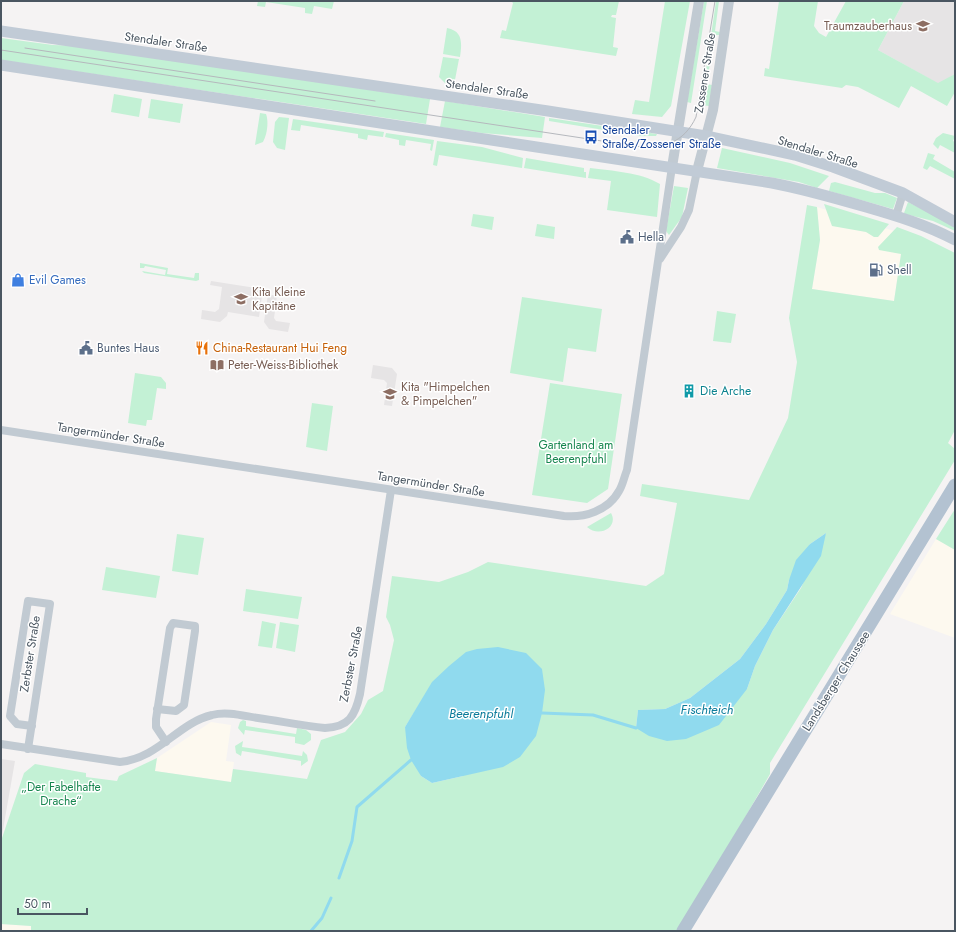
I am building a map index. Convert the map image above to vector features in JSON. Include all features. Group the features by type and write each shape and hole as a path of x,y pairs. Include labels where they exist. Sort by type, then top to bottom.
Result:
{"main road":[{"name":"Stendaler Straße","path":"1,31 548,111 706,136 795,155 903,193 955,222"},
{"path":"1,65 791,186 896,216 938,231 955,240"},
{"name":"Landsberger Chaussee","path":"683,931 955,485"}],"street":[{"name":"Zossener Straße","path":"672,167 699,1"},
{"name":"Zossener Straße","path":"697,171 713,110 729,1"},
{"name":"Tangermünder Straße","path":"1,430 392,490 581,517 605,507 618,493 627,470 672,167"},
{"name":"Tangermünder Straße","path":"658,262 681,227 689,210 697,171"},
{"path":"896,216 903,193"},
{"name":"Zerbster Straße","path":"1,744 120,762 139,758 166,742 191,724 212,715 237,714 325,728 338,727 350,719 357,706 360,694 392,490"},
{"name":"Zerbster Straße","path":"28,749 32,726 50,604 28,601 10,716 17,724 32,726"},
{"path":"157,709 176,711 184,705 195,631 194,626 191,624 173,623 170,628 157,709 156,727 166,742"}],"shaded area":[{"name":"Traumzauberhaus","path":"904,1 955,1 955,74 939,84 878,50"},
{"path":"817,207 904,234 894,301 812,289 820,240"},
{"name":"Kita Kleine Kapitäne","path":"211,281 263,289 259,317 228,312 227,316 220,322 201,319 202,310 215,312 219,309 222,287 210,285"},
{"name":"Kita Kleine Kapitäne","path":"268,294 277,296 274,318 276,321 290,323 288,332 269,329 264,322"},
{"name":"Kita \"Himpelchen & Pimpelchen\"","path":"373,365 392,368 397,374 392,406 384,405 387,383 384,380 371,378"},
{"path":"936,539 955,550 955,638 890,614"},
{"path":"211,722 231,725 226,761 234,762 231,782 155,771 157,758"},
{"path":"1,759 15,761 1,841"},
{"path":"1,924 31,926 31,931 1,931"}],"green space":[{"path":"258,1 334,1 332,9 314,6 312,14 305,13 305,8 266,2 265,7 257,6"},
{"path":"511,1 619,1 616,15 612,15 611,17 616,18 613,47 618,48 616,56 500,38 502,30 506,31 513,3"},
{"path":"665,1 690,1 671,106 662,117 632,114 635,100 649,102"},
{"path":"704,1 707,1 691,103 687,102"},
{"path":"716,1 719,1 715,31 720,32 719,35 714,35 707,84 712,85 709,106 701,105"},
{"path":"779,1 818,1 814,26 819,33 826,37 846,1 904,1 878,50 938,83 955,74 955,92 947,106 911,86 899,108 858,87 846,85 842,88 764,76 765,68 769,69"},
{"path":"447,28 459,35 461,42 460,57 443,54"},
{"path":"1,38 53,45 81,46 430,99 426,124 1,60"},
{"path":"443,57 459,59 454,85 445,83 439,77"},
{"path":"114,94 142,99 139,117 111,112"},
{"path":"151,99 183,104 180,123 148,118"},
{"path":"445,101 545,117 542,138 482,133 440,127"},
{"path":"260,113 266,114 266,136 263,142 255,145"},
{"path":"279,117 289,118 285,150 277,148 273,142 275,122"},
{"path":"549,118 657,134 656,136 641,136 549,121"},
{"path":"293,119 384,132 383,137 368,135 367,140 358,138 358,134 301,125 300,131 291,130"},
{"path":"386,133 434,140 432,151 430,150 431,144 406,140 405,146 399,145 399,140 385,137"},
{"path":"943,133 955,136 953,141 955,142 955,153 940,145 938,149 933,144 936,138"},
{"path":"437,141 482,147 523,158 522,168 439,155 437,166 433,165"},
{"path":"722,148 790,163 829,176 817,188 799,182 717,168"},
{"path":"928,153 935,155 933,159 955,172 955,179 930,166 927,170 923,168"},
{"path":"526,158 584,168 586,178 524,168"},
{"path":"590,168 635,174 660,184 657,217 607,210 611,181 588,178"},
{"path":"835,182 875,193 885,193 897,198 893,209 829,191 831,183"},
{"path":"674,186 688,188 682,217 669,235 666,231"},
{"path":"908,202 955,226 955,231 933,221 905,214 904,213"},
{"path":"824,204 889,224 878,237 874,237 866,232 832,226"},
{"name":"„Der Fabelhafte Drache“","path":"807,205 817,207 820,240 812,289 894,301 901,254 879,250 878,247 897,227 921,236 955,253 955,430 948,443 955,449 955,460 770,763 770,774 677,931 31,931 31,926 1,924 1,841 24,773 35,764 86,773 86,777 117,781 119,776 157,758 155,771 231,782 233,769 307,779 321,740 345,732 361,714 368,700 383,691 394,640 386,617 392,576 439,582 468,572 488,562 646,586 664,574 677,503 640,496 642,484 749,500 788,418 797,362 789,318","holes":["826,533 801,588 773,630 755,666 747,689 636,728 638,710 665,709 690,698 740,659 766,624 787,590 789,580 810,544","422,700 463,776 432,783 421,776 405,727"]},
{"path":"473,214 494,217 492,230 471,226"},
{"path":"537,224 555,227 554,239 535,236"},
{"path":"140,263 168,268 167,274 194,278 195,273 199,273 199,280 196,281 144,273 142,271 165,275 166,270 145,266 144,268 140,268"},
{"path":"522,297 602,309 596,352 568,348 563,382 510,373"},
{"path":"717,311 736,314 731,343 713,341"},
{"path":"135,373 161,377 166,383 166,389 157,388 152,420 147,420 146,426 128,423"},
{"name":"Gartenland am Beerenpfuhl","path":"550,383 622,394 608,489 587,503 532,495"},
{"path":"312,403 333,406 327,451 306,447"},
{"path":"955,509 955,550 936,539"},
{"path":"611,513 613,518 612,523 606,529 597,531 587,527"},
{"path":"177,534 204,538 198,575 172,571"},
{"path":"106,567 160,576 156,598 102,590"},
{"path":"246,589 302,597 298,619 243,611"},
{"path":"262,621 276,624 272,648 258,646"},
{"path":"280,622 299,625 295,652 276,648"},
{"path":"243,720 246,721 246,726 296,734 297,728 306,730 311,734 311,740 304,745 295,743 295,737 245,730 244,735 238,728 240,722"},
{"path":"243,741 242,747 302,756 303,751 307,755 308,761 301,766 301,761 242,751 241,756 236,753 235,746"}],"water":[{"name":"Fischteich","path":"826,533 821,556 773,630 755,666 747,689 719,725 686,739 667,741 649,736 636,728 638,710 665,709 690,698 740,659 766,624 787,590 796,560 810,544"},
{"name":"Beerenpfuhl","path":"498,647 526,653 542,669 545,690 542,713 536,736 520,757 503,767 432,783 421,776 411,760 407,748 405,727 432,682 449,666 466,652 477,649"}],"waterway":[{"path":"542,713 593,715 636,728"},
{"path":"339,878 352,841 357,807 411,760"},
{"path":"311,931 322,918 331,898"}],"tram line":[{"path":"1,50 635,146 654,147 671,143 679,139 691,126 696,117 715,1"},
{"path":"25,48 375,101"}],"place":[{"name":"Traumzauberhaus","path":"923,26"},
{"name":"Stendaler Straße/Zossener Straße","path":"591,137"},
{"name":"Hella","path":"627,237"},
{"name":"Shell","path":"876,270"},
{"name":"Evil Games","path":"18,280"},
{"name":"Kita Kleine Kapitäne","path":"241,299"},
{"name":"Buntes Haus","path":"86,348"},
{"name":"China-Restaurant Hui Feng","path":"202,348"},
{"name":"Peter-Weiss-Bibliothek","path":"217,365"},
{"name":"Die Arche","path":"689,391"},
{"name":"Kita \"Himpelchen & Pimpelchen\"","path":"390,394"}]}
